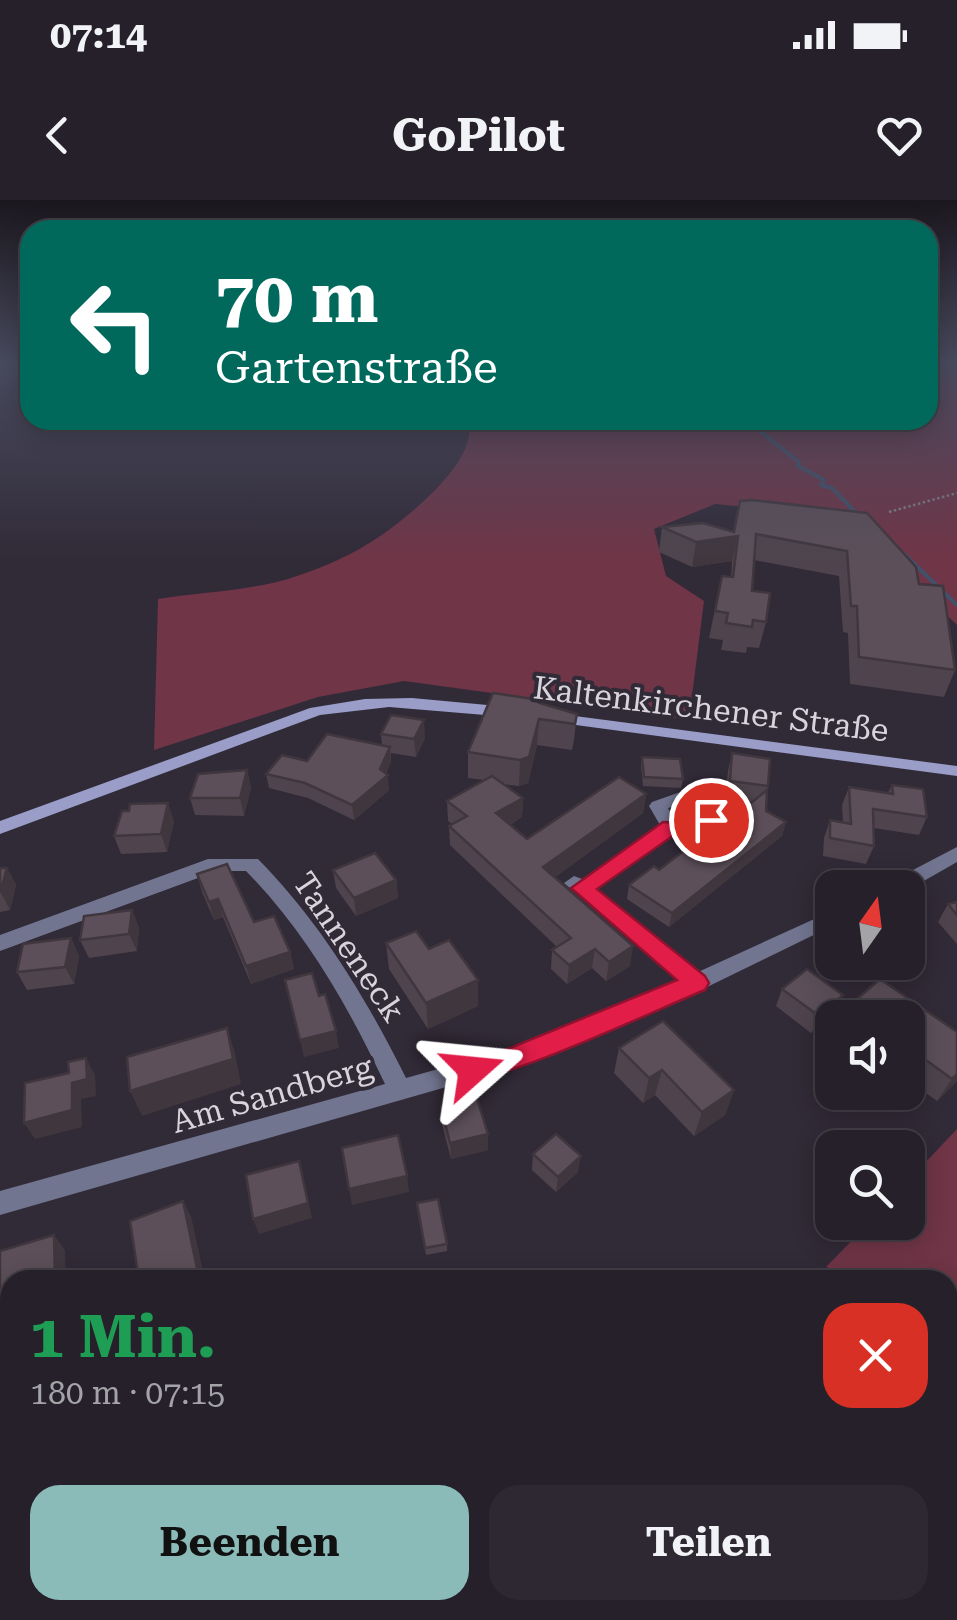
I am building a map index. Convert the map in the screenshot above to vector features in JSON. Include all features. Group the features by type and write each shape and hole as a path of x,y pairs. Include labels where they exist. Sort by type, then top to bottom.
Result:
{"main road":[{"name":"Kaltenkirchener Straße","path":"0,828 316,711 352,703 396,700 957,771"}],"street":[{"path":"670,827 576,884 697,983"},
{"path":"925,872 957,854"},
{"name":"Tanneneck","path":"0,943 214,864 251,864 278,889 369,1024 400,1091"},
{"name":"Am Sandberg","path":"0,1204 510,1059 697,983 815,926"}],"path":[{"path":"889,512 957,493"}],"shaded area":[{"path":"957,429 957,625 842,516 715,504 654,529 666,576 704,601 689,720 404,681 318,697 154,750 158,599 272,583 357,550 434,491 463,454 468,430"},
{"path":"957,1129 957,1270 826,1267 852,1240 925,1240 925,1163"}],"building":[{"path":"740,501 867,513 916,567 919,584 943,586 955,670 859,657 857,606 851,606 847,551 756,534 752,591 770,593 766,622 753,620 752,627 726,623 728,613 715,611 722,576 733,577 738,536 696,542 662,527 703,523 734,532"},
{"path":"493,693 540,700 539,703 577,714 575,724 539,719 529,757 520,760 468,752"},
{"path":"391,715 424,720 414,739 381,734"},
{"path":"327,734 390,747 380,769 388,775 352,805 305,783 266,774 282,755 307,761"},
{"path":"732,753 770,759 768,786 730,781"},
{"path":"642,757 680,759 683,779 644,777"},
{"path":"247,770 240,798 190,798 198,774"},
{"path":"492,776 523,798 496,813 527,839 619,777 646,794 543,867 633,946 609,962 595,949 569,965 552,950 571,938 449,826 467,816 447,801"},
{"path":"892,785 923,789 927,817 873,809 874,846 830,838 830,820 851,824 849,787 893,794"},
{"path":"767,790 766,811 786,822 672,913 629,885 654,866 659,870 707,833 711,836"},
{"path":"168,803 161,834 114,836 122,811 129,811 130,804"},
{"path":"375,853 396,880 354,898 333,870"},
{"path":"227,864 254,922 274,916 290,952 246,966 218,899 209,902 197,874"},
{"path":"0,868 7,868 0,893"},
{"path":"132,910 129,934 80,940 84,916"},
{"path":"416,931 429,949 449,940 478,980 426,1003 386,943"},
{"path":"71,938 65,967 17,972 23,944"},
{"path":"807,969 815,975 815,980 822,980 843,995 837,1000 815,1000 815,1013 782,989"},
{"path":"312,973 319,996 325,994 336,1031 300,1040 285,980"},
{"path":"881,980 911,1000 856,1000"},
{"path":"925,1010 957,1032 957,1074 952,1079 925,1059"},
{"path":"663,1021 734,1090 702,1112 662,1070 649,1078 619,1048"},
{"path":"227,1028 233,1059 130,1091 127,1057"},
{"path":"86,1058 87,1079 72,1083 72,1110 24,1123 25,1083 69,1073 68,1062"},
{"path":"477,1099 488,1134 450,1143 441,1107"},
{"path":"556,1134 581,1156 558,1177 533,1154"},
{"path":"398,1135 407,1176 349,1189 342,1148"},
{"path":"299,1161 308,1203 253,1219 246,1175"},
{"path":"438,1199 447,1244 425,1248 417,1203"},
{"path":"183,1201 197,1270 137,1270 130,1221"},
{"path":"54,1235 55,1270 0,1270 0,1251"}],"waterway":[{"path":"759,430 799,462 798,466 824,480 821,485 832,488 860,517"},
{"path":"904,554 957,605"}],"route":[{"path":"473,1070 510,1059 697,983 582,888 670,827 692,831 711,820"}]}
